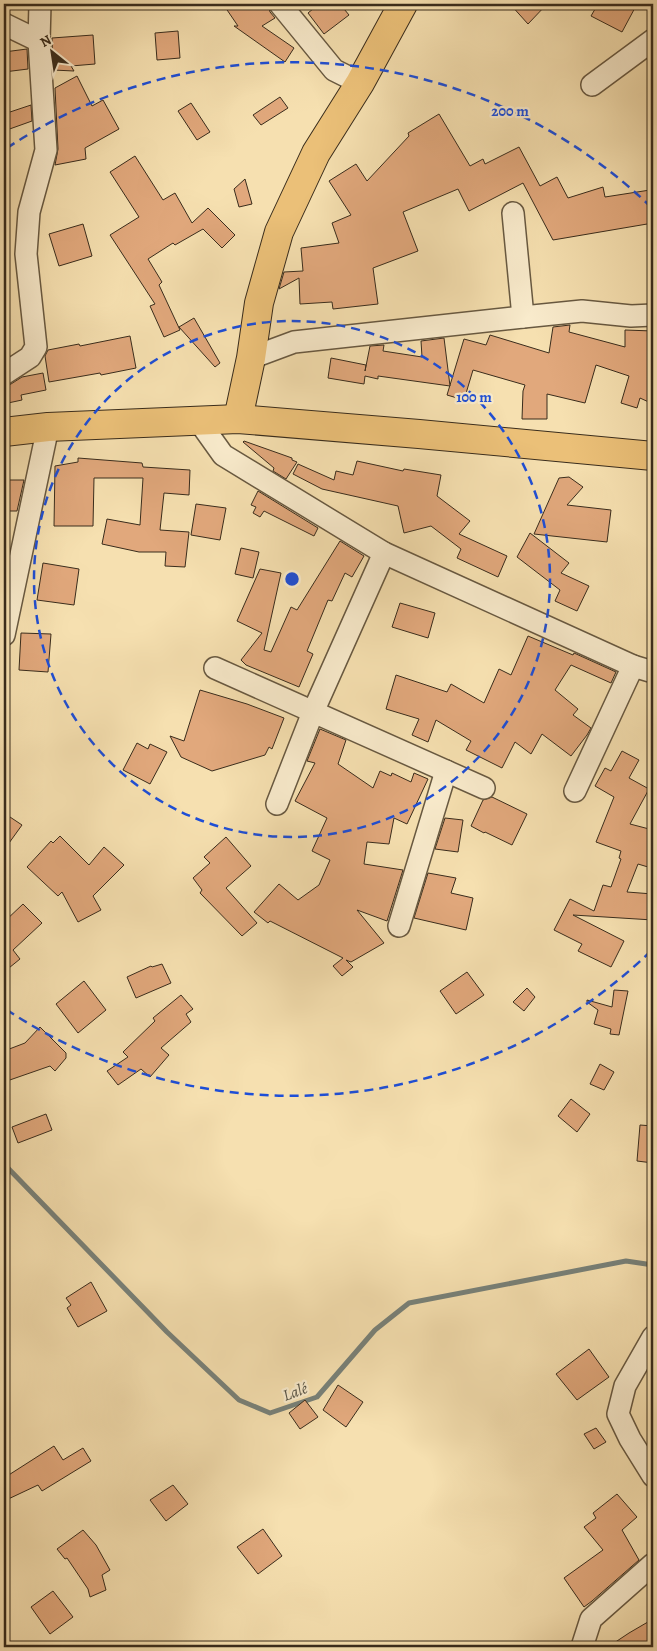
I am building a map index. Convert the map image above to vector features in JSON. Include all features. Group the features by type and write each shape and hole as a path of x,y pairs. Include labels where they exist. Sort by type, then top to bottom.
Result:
{"main road":[{"path":"238,420 251,358 259,303 279,232 316,153 360,83 403,4"},
{"path":"4,432 48,427 238,420 418,434 653,456"}],"street":[{"path":"4,374 30,357 36,347 26,254 29,212 46,150 39,41 40,4"},
{"path":"280,4 334,70 360,83"},
{"path":"4,24 39,41"},
{"path":"592,85 653,40"},
{"path":"513,213 523,317"},
{"path":"251,358 294,342 523,317 582,311 631,316 653,315"},
{"path":"198,420 222,455 384,553 633,666 653,672"},
{"path":"4,635 48,427"},
{"path":"277,804 313,712 384,553"},
{"path":"575,791 633,666"},
{"path":"215,668 484,788"},
{"path":"399,926 446,772"},
{"path":"653,1337 624,1386 618,1414 630,1439 653,1476"},
{"path":"582,1647 591,1619 653,1564"}],"building":[{"path":"223,4 268,4 270,12 275,18 262,26 294,48 285,62 234,26 238,26"},
{"path":"319,4 340,4 349,15 324,34 308,13"},
{"path":"510,4 547,4 528,24"},
{"path":"598,4 637,4 622,32 591,16"},
{"path":"178,31 180,58 157,60 155,33"},
{"path":"93,35 95,64 71,66 74,71 53,70 52,38"},
{"path":"27,49 28,69 4,72 4,52"},
{"path":"77,76 92,106 103,100 119,129 85,148 86,159 55,165 58,149 55,88"},
{"path":"280,97 288,108 261,125 253,115"},
{"path":"191,103 210,132 197,140 178,111"},
{"path":"31,105 32,121 4,131 4,114"},
{"path":"439,114 470,166 483,159 485,164 519,147 540,186 557,177 568,198 603,187 605,197 650,190 653,223 553,240 523,183 469,211 458,189 403,212 418,251 373,268 378,304 333,309 332,302 300,304 299,278 279,289 284,272 303,271 301,248 339,243 332,223 351,215 329,181 356,164 367,181 409,136 408,133"},
{"path":"135,156 163,200 175,193 192,223 208,208 235,235 222,248 203,229 175,245 173,243 148,259 162,282 159,285 180,330 164,337 150,306 155,304 110,235 139,217 110,172"},
{"path":"245,179 252,204 239,207 234,189"},
{"path":"83,224 92,256 59,266 49,234"},
{"path":"194,318 220,363 215,367 179,327"},
{"path":"570,325 569,332 625,347 625,330 653,331 653,404 640,398 637,408 621,403 629,376 596,365 585,403 547,394 547,419 522,419 525,385 473,370 464,400 447,395 464,339 486,345 490,335 549,353 553,327"},
{"path":"130,336 136,368 49,382 45,356 48,350"},
{"path":"444,338 450,386 378,376 378,379 365,376 364,384 328,378 331,358 366,365 365,371 370,346 384,345 383,351 422,357 421,341"},
{"path":"43,373 46,390 21,395 22,400 8,403 5,386 22,377"},
{"path":"244,441 292,458 292,460 297,462 286,479 273,471 274,468"},
{"path":"78,458 142,463 143,467 190,470 189,495 164,493 160,530 189,532 185,567 165,566 166,552 139,552 102,544 107,519 140,525 143,478 94,478 93,526 54,526 55,466 78,462"},
{"path":"357,461 403,471 404,469 441,475 437,496 470,521 459,534 507,556 498,577 457,558 461,549 431,526 404,533 398,506 322,489 293,474 298,464 334,480 336,471 353,475"},
{"path":"569,477 583,487 567,505 611,510 607,542 534,534 559,478"},
{"path":"4,480 24,480 17,511 4,511"},
{"path":"258,491 318,528 314,536 264,511 260,517 253,513 256,507 251,505"},
{"path":"196,504 226,508 220,540 191,535"},
{"path":"530,533 569,563 561,573 589,586 577,611 555,601 560,590 517,557"},
{"path":"340,541 364,556 352,577 345,573 332,601 328,600 307,651 313,654 299,687 246,665 241,660 262,633 237,621 260,569 281,573 264,650 271,652 291,607 297,610"},
{"path":"241,548 259,552 253,578 235,574"},
{"path":"43,563 79,569 74,605 37,600"},
{"path":"400,603 435,613 428,638 392,627"},
{"path":"21,633 51,634 48,672 19,670"},
{"path":"528,636 573,655 574,653 616,672 611,683 571,665 555,690 578,709 573,715 591,728 571,756 542,734 531,754 515,742 502,768 466,750 471,741 436,720 428,742 412,735 419,719 386,709 396,675 447,692 451,684 484,703 499,669 511,675"},
{"path":"200,690 247,704 284,718 272,749 269,747 265,755 212,771 181,757 170,736 184,741"},
{"path":"320,729 346,740 338,764 373,788 380,771 391,776 392,773 411,782 414,773 428,779 407,824 394,818 389,844 367,842 364,864 403,870 387,921 357,910 384,943 351,962 346,960 353,967 342,976 333,966 343,958 270,921 268,923 254,912 279,884 298,900 319,885 330,860 312,851 327,818 295,801 315,763 307,761"},
{"path":"137,743 148,749 150,744 167,752 150,784 123,770"},
{"path":"622,751 639,760 629,778 649,789 630,824 653,830 653,848 648,867 638,864 627,892 653,894 653,920 573,915 624,941 611,967 578,951 582,944 554,930 570,899 594,911 603,885 611,887 621,859 619,858 621,851 596,842 614,797 595,786 605,768 611,771"},
{"path":"492,797 527,814 512,845 471,826 483,800"},
{"path":"4,813 22,825 4,850"},
{"path":"445,818 463,820 458,852 435,849"},
{"path":"60,836 89,865 104,847 124,865 93,896 101,910 78,922 62,892 58,896 27,867 51,841 53,843"},
{"path":"226,837 251,866 226,888 257,923 242,936 200,893 202,890 193,878 210,863 204,857"},
{"path":"428,873 456,878 451,893 473,898 466,930 414,918"},
{"path":"23,904 42,923 13,950 20,959 4,972 4,922"},
{"path":"162,964 171,983 136,998 127,977 151,966"},
{"path":"467,972 484,995 456,1014 440,991"},
{"path":"84,981 106,1010 78,1033 56,1004"},
{"path":"527,988 535,997 524,1011 513,1002"},
{"path":"614,990 628,991 619,1035 610,1034 611,1029 594,1024 598,1010 587,1002 587,1000 612,1007"},
{"path":"181,995 193,1009 186,1014 191,1022 161,1048 169,1055 150,1077 141,1069 118,1085 107,1071 128,1057 123,1052 155,1021 153,1018"},
{"path":"40,1027 66,1053 66,1058 55,1071 50,1066 4,1082 4,1051 25,1043"},
{"path":"600,1064 614,1072 604,1090 590,1084"},
{"path":"571,1099 590,1114 577,1132 558,1116"},
{"path":"46,1114 52,1130 18,1143 12,1127"},
{"path":"640,1125 653,1126 653,1163 637,1161"},
{"path":"91,1282 107,1311 78,1327 67,1308 71,1305 66,1298"},
{"path":"589,1349 609,1377 577,1400 556,1374"},
{"path":"338,1385 363,1402 346,1427 323,1410"},
{"path":"305,1400 318,1417 300,1429 289,1413"},
{"path":"596,1428 606,1442 594,1449 584,1434"},
{"path":"54,1446 63,1460 83,1448 91,1461 42,1491 38,1485 4,1501 4,1478"},
{"path":"173,1485 188,1504 166,1521 150,1500"},
{"path":"617,1494 637,1517 622,1530 639,1560 584,1607 564,1578 603,1550 584,1527 596,1518 593,1513"},
{"path":"263,1529 282,1556 258,1574 237,1547"},
{"path":"83,1530 96,1545 110,1570 102,1575 106,1590 90,1597 88,1589 67,1558 65,1559 57,1549"},
{"path":"53,1591 73,1617 50,1634 31,1607"},
{"path":"653,1619 653,1647 608,1647 629,1633"}],"waterway":[{"name":"Lalé","path":"4,1164 167,1332 239,1400 270,1413 317,1397 375,1330 409,1303 626,1261 653,1265"}]}
